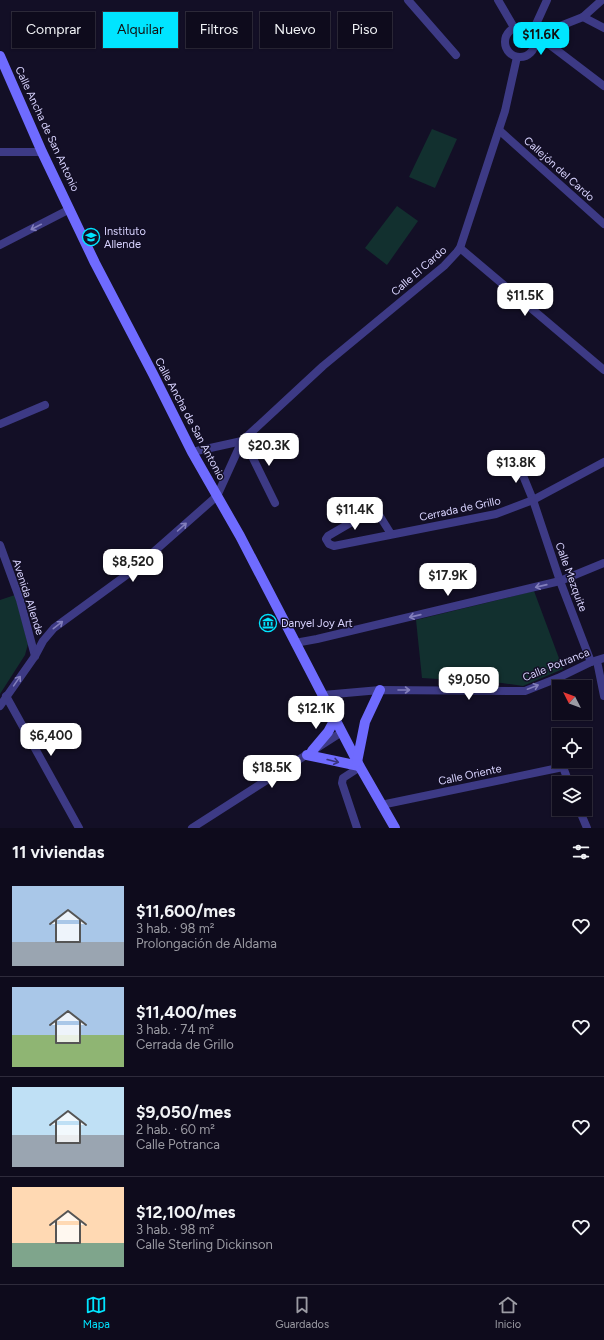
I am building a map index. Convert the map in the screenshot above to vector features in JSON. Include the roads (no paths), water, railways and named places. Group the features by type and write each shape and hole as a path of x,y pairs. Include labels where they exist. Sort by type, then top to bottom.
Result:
{"main road":[{"name":"Calle Ancha de San Antonio","path":"0,56 42,152 95,263 192,452 240,536 359,765 395,828"},
{"path":"335,719 328,732 310,753 359,765 365,722 380,690"}],"street":[{"path":"408,0 456,55"},
{"path":"498,0 515,29"},
{"path":"547,0 533,35 535,45 532,52 526,56 517,57 508,50 506,42 508,34 515,29 527,29 533,35 604,86"},
{"path":"533,35 583,17 602,0"},
{"path":"583,17 604,28"},
{"name":"Calle El Cardo","path":"217,496 243,440 323,366 444,266 460,248 505,111 517,57"},
{"name":"Callejón del Cardo","path":"499,130 604,224"},
{"path":"0,152 42,152"},
{"path":"0,245 70,209"},
{"path":"460,248 604,370"},
{"path":"0,424 45,406"},
{"path":"192,452 243,440 275,503"},
{"name":"Calle Mezquite","path":"518,461 533,500 560,581 597,660 604,696"},
{"name":"Cerrada de Grillo","path":"391,534 374,509 328,536 326,539 329,544 334,546 496,514 533,500 604,462"},
{"path":"0,706 35,656 43,641 54,628 132,571 217,496"},
{"name":"Avenida Allende","path":"0,546 20,600 35,656"},
{"path":"295,643 560,581 604,563"},
{"name":"Calle Potranca","path":"323,695 380,690 525,691 597,660"},
{"path":"6,696 77,827"},
{"path":"192,828 342,732"},
{"path":"356,828 342,783 343,778 359,765"},
{"name":"Calle Oriente","path":"381,805 563,767 566,776"},
{"path":"583,816 587,828"}],"place":[{"name":"Instituto Allende","path":"91,237"},
{"name":"Danyel Joy Art","path":"268,623"}]}
